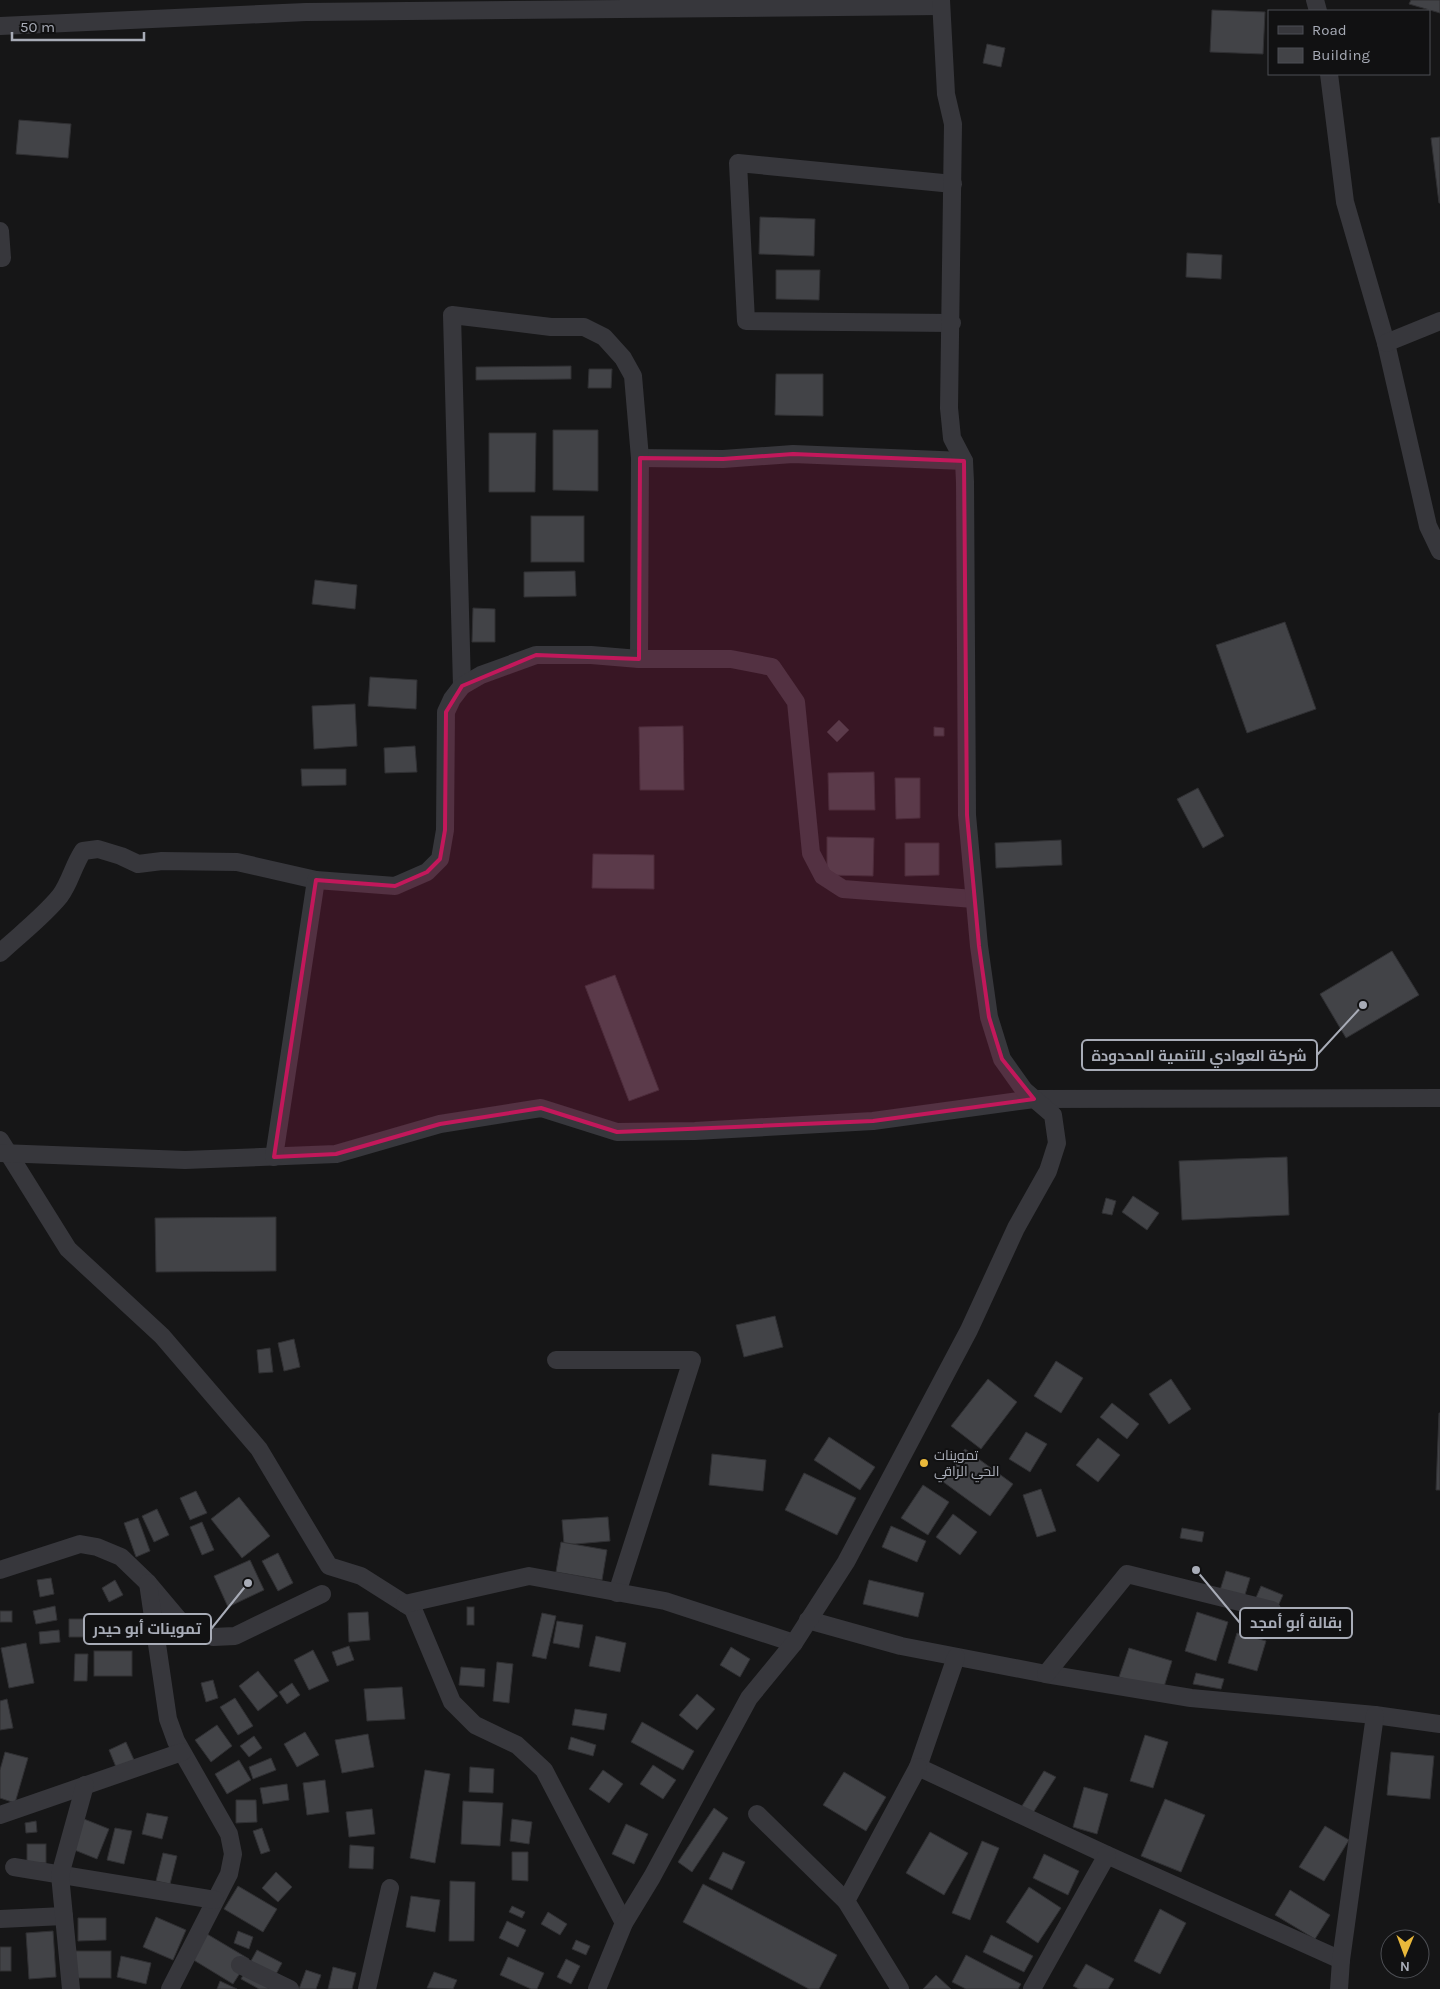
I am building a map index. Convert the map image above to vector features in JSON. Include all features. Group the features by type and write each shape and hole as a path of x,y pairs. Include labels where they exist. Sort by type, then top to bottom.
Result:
{"street":[{"path":"0,26 306,12 941,3 946,94 953,124 952,323 949,408 952,438 964,461 967,815 974,899 989,1017 1002,1059 1024,1090 1053,1116 1057,1143 1048,1172 1016,1228 969,1330 846,1562 794,1644 749,1698 652,1877 624,1923 597,1989"},
{"path":"1329,75 1345,202 1386,343 1440,551"},
{"path":"952,184 738,163 746,321 952,323"},
{"path":"0,231 2,258 0,258"},
{"path":"462,686 452,315 551,327 584,327 604,336 624,358 633,376 640,458 639,660"},
{"path":"1386,343 1440,321"},
{"path":"640,458 723,459 793,454 964,461"},
{"path":"0,953 59,897 67,886 74,864 82,851 98,849 121,856 138,864 162,861 236,862 316,880 395,886 427,872 440,859 444,830 446,712 452,699 462,686 481,676 536,655 591,655 639,660 731,659 772,667 796,702 811,853 823,876 843,889 974,899"},
{"path":"274,1157 316,880"},
{"path":"3,1149 186,1160 336,1154 440,1124 541,1108 617,1132 695,1131 873,1121 1034,1099 1440,1098"},
{"path":"3,1149 68,1249 162,1336 259,1449 329,1566 360,1576 413,1609 452,1702 475,1725 517,1745 544,1770 624,1923"},
{"path":"556,1360 692,1360 617,1592"},
{"path":"0,1570 80,1544 97,1547 121,1556 148,1583 180,1621 213,1637 235,1636 322,1594"},
{"path":"1046,1674 1127,1574 1272,1610"},
{"path":"405,1604 529,1576 665,1601 794,1644"},
{"path":"148,1583 166,1713 171,1730 224,1825 232,1844 232,1864 170,1989"},
{"path":"808,1620 900,1646 1046,1674 1191,1698 1376,1715 1440,1724"},
{"path":"846,1902 918,1767 956,1656"},
{"path":"1339,1989 1341,1960 1376,1715"},
{"path":"0,1815 182,1752"},
{"path":"918,1767 1107,1855 1341,1960"},
{"path":"72,1989 60,1875 85,1785"},
{"path":"757,1814 846,1902 900,1989"},
{"path":"1032,1989 1107,1855"},
{"path":"14,1867 215,1900"},
{"path":"367,1989 390,1888"},
{"path":"0,1919 64,1916"},
{"path":"240,1966 290,1989"}],"highlighted area":[{"path":"793,454 964,461 967,815 979,946 989,1017 1002,1059 1034,1099 873,1121 617,1132 541,1108 440,1124 336,1154 274,1157 316,880 395,886 427,872 440,859 445,830 446,712 462,686 536,655 639,659 640,458 723,459"}],"building":[{"path":"1411,0 1440,0 1440,13 1430,10 1409,4"},
{"path":"1212,10 1265,12 1263,54 1210,52"},
{"path":"987,44 1005,48 1001,67 983,63"},
{"path":"19,120 71,124 68,158 16,154"},
{"path":"1440,137 1440,203 1439,203 1431,138"},
{"path":"760,217 815,219 814,256 759,254"},
{"path":"1187,253 1222,255 1221,279 1186,277"},
{"path":"776,270 820,270 819,300 776,299"},
{"path":"571,366 571,379 476,380 476,367"},
{"path":"589,369 612,369 611,388 588,388"},
{"path":"776,374 823,374 823,416 775,415"},
{"path":"553,430 598,430 598,491 553,490"},
{"path":"489,433 536,433 535,492 489,492"},
{"path":"531,516 584,516 584,562 531,562"},
{"path":"575,571 576,596 524,597 524,572"},
{"path":"315,580 357,585 355,609 312,604"},
{"path":"473,608 495,609 495,642 472,642"},
{"path":"1285,622 1316,709 1247,733 1216,645"},
{"path":"370,677 417,680 416,709 368,706"},
{"path":"355,704 357,746 314,749 312,706"},
{"path":"839,720 849,730 837,742 827,732"},
{"path":"683,726 684,790 640,790 639,727"},
{"path":"934,727 944,728 944,736 934,736"},
{"path":"415,746 417,772 385,773 384,748"},
{"path":"301,769 346,769 346,785 302,786"},
{"path":"874,772 875,810 829,810 828,773"},
{"path":"895,778 920,778 920,818 896,819"},
{"path":"1198,788 1224,836 1203,848 1177,799"},
{"path":"827,837 874,838 873,876 827,875"},
{"path":"1061,840 1062,865 996,868 995,843"},
{"path":"905,843 939,843 939,875 905,876"},
{"path":"593,854 654,855 654,889 592,888"},
{"path":"1392,951 1419,995 1346,1038 1320,994"},
{"path":"615,975 659,1090 629,1101 585,986"},
{"path":"1287,1157 1289,1215 1182,1220 1179,1161"},
{"path":"1133,1196 1159,1213 1147,1230 1122,1212"},
{"path":"1106,1198 1116,1201 1112,1215 1102,1213"},
{"path":"276,1217 276,1271 156,1272 155,1218"},
{"path":"775,1316 783,1347 744,1357 736,1325"},
{"path":"294,1339 300,1367 284,1371 278,1343"},
{"path":"270,1348 273,1372 259,1373 257,1350"},
{"path":"1056,1361 1083,1378 1061,1413 1034,1396"},
{"path":"988,1379 1017,1402 981,1449 951,1426"},
{"path":"1171,1379 1191,1409 1169,1424 1149,1394"},
{"path":"1112,1403 1139,1424 1127,1439 1100,1417"},
{"path":"1439,1413 1440,1490 1436,1490"},
{"path":"1026,1432 1047,1444 1030,1472 1009,1459"},
{"path":"829,1437 875,1467 860,1490 814,1460"},
{"path":"1098,1438 1120,1455 1098,1482 1076,1465"},
{"path":"965,1449 1013,1484 990,1516 942,1481"},
{"path":"712,1454 766,1460 763,1491 709,1485"},
{"path":"804,1473 856,1498 837,1535 785,1510"},
{"path":"923,1485 949,1502 928,1535 901,1518"},
{"path":"1041,1489 1056,1531 1037,1537 1023,1495"},
{"path":"196,1491 207,1513 190,1520 180,1498"},
{"path":"239,1497 270,1536 242,1558 211,1519"},
{"path":"157,1509 169,1535 154,1542 142,1516"},
{"path":"953,1514 977,1532 960,1555 936,1537"},
{"path":"608,1517 610,1541 564,1545 562,1520"},
{"path":"138,1518 150,1551 136,1557 124,1523"},
{"path":"202,1522 214,1550 202,1555 190,1527"},
{"path":"891,1526 926,1541 917,1562 882,1547"},
{"path":"1182,1528 1204,1532 1202,1542 1180,1538"},
{"path":"561,1542 607,1550 602,1580 556,1572"},
{"path":"278,1553 293,1583 278,1591 262,1561"},
{"path":"250,1560 264,1590 228,1607 214,1576"},
{"path":"1226,1571 1250,1578 1241,1608 1217,1600"},
{"path":"51,1578 54,1594 40,1597 37,1580"},
{"path":"115,1580 123,1595 109,1602 102,1588"},
{"path":"869,1580 924,1593 918,1617 863,1604"},
{"path":"1261,1586 1283,1595 1270,1624 1249,1614"},
{"path":"55,1606 57,1620 36,1624 33,1611"},
{"path":"467,1607 474,1607 474,1625 467,1625"},
{"path":"0,1611 12,1611 12,1622 0,1622"},
{"path":"368,1612 370,1640 349,1642 348,1613"},
{"path":"1197,1612 1228,1622 1216,1661 1185,1651"},
{"path":"542,1613 556,1616 546,1659 532,1656"},
{"path":"69,1619 89,1619 88,1637 69,1637"},
{"path":"557,1621 583,1625 579,1648 553,1643"},
{"path":"59,1630 60,1642 40,1644 39,1632"},
{"path":"1237,1633 1266,1641 1257,1671 1228,1663"},
{"path":"596,1636 626,1643 620,1672 589,1666"},
{"path":"26,1643 34,1683 9,1688 1,1648"},
{"path":"349,1646 354,1660 337,1666 332,1652"},
{"path":"731,1647 750,1659 740,1677 720,1665"},
{"path":"1129,1648 1172,1661 1163,1690 1119,1677"},
{"path":"313,1650 329,1681 309,1690 294,1660"},
{"path":"94,1651 132,1651 132,1676 94,1676"},
{"path":"75,1654 88,1654 87,1681 74,1681"},
{"path":"497,1662 513,1664 509,1703 493,1701"},
{"path":"461,1667 485,1669 484,1687 459,1685"},
{"path":"258,1671 278,1696 258,1711 239,1686"},
{"path":"1196,1673 1224,1679 1221,1689 1193,1684"},
{"path":"213,1680 218,1698 206,1702 201,1683"},
{"path":"292,1683 300,1695 287,1704 279,1692"},
{"path":"402,1687 405,1719 367,1721 364,1689"},
{"path":"697,1694 715,1709 697,1730 679,1715"},
{"path":"235,1698 253,1726 238,1735 220,1707"},
{"path":"7,1699 13,1728 0,1730 0,1701"},
{"path":"575,1709 607,1714 604,1730 572,1725"},
{"path":"642,1722 694,1751 683,1770 631,1742"},
{"path":"217,1725 232,1746 211,1762 195,1740"},
{"path":"305,1732 319,1755 297,1767 284,1744"},
{"path":"368,1734 374,1767 342,1773 335,1740"},
{"path":"1145,1735 1168,1742 1153,1788 1130,1781"},
{"path":"254,1736 262,1748 249,1757 240,1746"},
{"path":"571,1737 596,1745 593,1756 568,1749"},
{"path":"126,1742 134,1760 116,1767 109,1750"},
{"path":"5,1752 28,1758 15,1803 0,1798 0,1770"},
{"path":"1391,1752 1434,1756 1430,1799 1387,1795"},
{"path":"271,1758 276,1770 253,1779 249,1767"},
{"path":"239,1760 251,1780 227,1794 215,1774"},
{"path":"653,1765 676,1780 663,1799 640,1784"},
{"path":"470,1767 494,1769 493,1793 469,1792"},
{"path":"425,1770 450,1774 435,1863 410,1858"},
{"path":"603,1770 623,1784 609,1803 589,1789"},
{"path":"1044,1771 1056,1777 1031,1816 1020,1809"},
{"path":"844,1772 886,1797 866,1831 823,1805"},
{"path":"325,1780 329,1812 307,1815 303,1783"},
{"path":"287,1784 289,1800 263,1804 260,1788"},
{"path":"1084,1787 1108,1794 1097,1834 1073,1827"},
{"path":"1165,1799 1205,1815 1181,1872 1141,1856"},
{"path":"236,1800 256,1800 257,1822 236,1823"},
{"path":"463,1801 503,1803 500,1846 461,1844"},
{"path":"714,1808 728,1818 692,1872 678,1862"},
{"path":"372,1809 375,1834 349,1837 346,1812"},
{"path":"147,1813 168,1817 162,1839 142,1834"},
{"path":"84,1819 109,1829 97,1859 72,1849"},
{"path":"512,1819 532,1822 529,1844 510,1841"},
{"path":"36,1821 37,1832 26,1833 25,1823"},
{"path":"626,1824 648,1834 634,1864 612,1854"},
{"path":"1325,1826 1349,1840 1324,1881 1299,1867"},
{"path":"115,1828 132,1831 124,1864 107,1860"},
{"path":"262,1828 270,1851 261,1854 253,1831"},
{"path":"930,1832 968,1853 944,1895 906,1873"},
{"path":"982,1841 999,1848 970,1920 952,1913"},
{"path":"27,1844 46,1844 46,1863 27,1863"},
{"path":"350,1845 374,1847 373,1869 349,1868"},
{"path":"512,1852 528,1852 528,1881 512,1880"},
{"path":"723,1852 745,1862 732,1890 709,1879"},
{"path":"163,1853 177,1856 170,1884 156,1881"},
{"path":"1044,1854 1079,1871 1068,1895 1033,1878"},
{"path":"276,1872 292,1887 278,1902 262,1888"},
{"path":"450,1881 475,1882 474,1941 449,1941"},
{"path":"703,1884 837,1955 819,1989 809,1989 683,1922"},
{"path":"238,1886 277,1909 263,1932 224,1909"},
{"path":"1029,1887 1061,1908 1038,1943 1006,1922"},
{"path":"1290,1890 1330,1915 1315,1939 1275,1915"},
{"path":"411,1896 440,1900 435,1932 406,1927"},
{"path":"512,1906 525,1912 522,1918 509,1912"},
{"path":"1160,1909 1186,1923 1160,1974 1134,1961"},
{"path":"548,1912 567,1924 560,1935 541,1924"},
{"path":"156,1917 186,1930 173,1960 143,1947"},
{"path":"78,1918 106,1918 106,1940 78,1941"},
{"path":"507,1921 526,1930 518,1947 499,1938"},
{"path":"53,1931 56,1977 29,1979 26,1933"},
{"path":"238,1931 253,1937 249,1949 234,1943"},
{"path":"207,1934 249,1959 233,1984 192,1959"},
{"path":"991,1935 1033,1956 1024,1972 983,1952"},
{"path":"576,1940 590,1946 586,1955 572,1949"},
{"path":"0,1947 11,1947 11,1971 0,1971"},
{"path":"257,1950 282,1963 268,1989 259,1989 241,1979"},
{"path":"75,1951 111,1951 111,1978 75,1978"},
{"path":"966,1955 1021,1984 1018,1989 966,1989 952,1982"},
{"path":"121,1956 151,1963 146,1984 117,1977"},
{"path":"508,1957 544,1973 537,1989 531,1989 500,1975"},
{"path":"566,1959 580,1966 571,1984 557,1977"},
{"path":"1086,1964 1114,1979 1108,1989 1079,1989 1073,1986"},
{"path":"333,1967 356,1973 352,1989 328,1989"},
{"path":"306,1970 321,1975 316,1989 299,1989"},
{"path":"434,1972 457,1980 453,1989 427,1988"},
{"path":"936,1975 951,1989 923,1989"},
{"path":"220,1981 237,1989 217,1989"}],"place":[{"name":"شركة العوادي للتنمية المحدودة","path":"1363,1005"},
{"name":"تموينات الحي الراقي","path":"924,1463"},
{"name":"بقالة أبو أمجد","path":"1196,1570"},
{"name":"تموينات أبو حيدر","path":"248,1583"}]}
